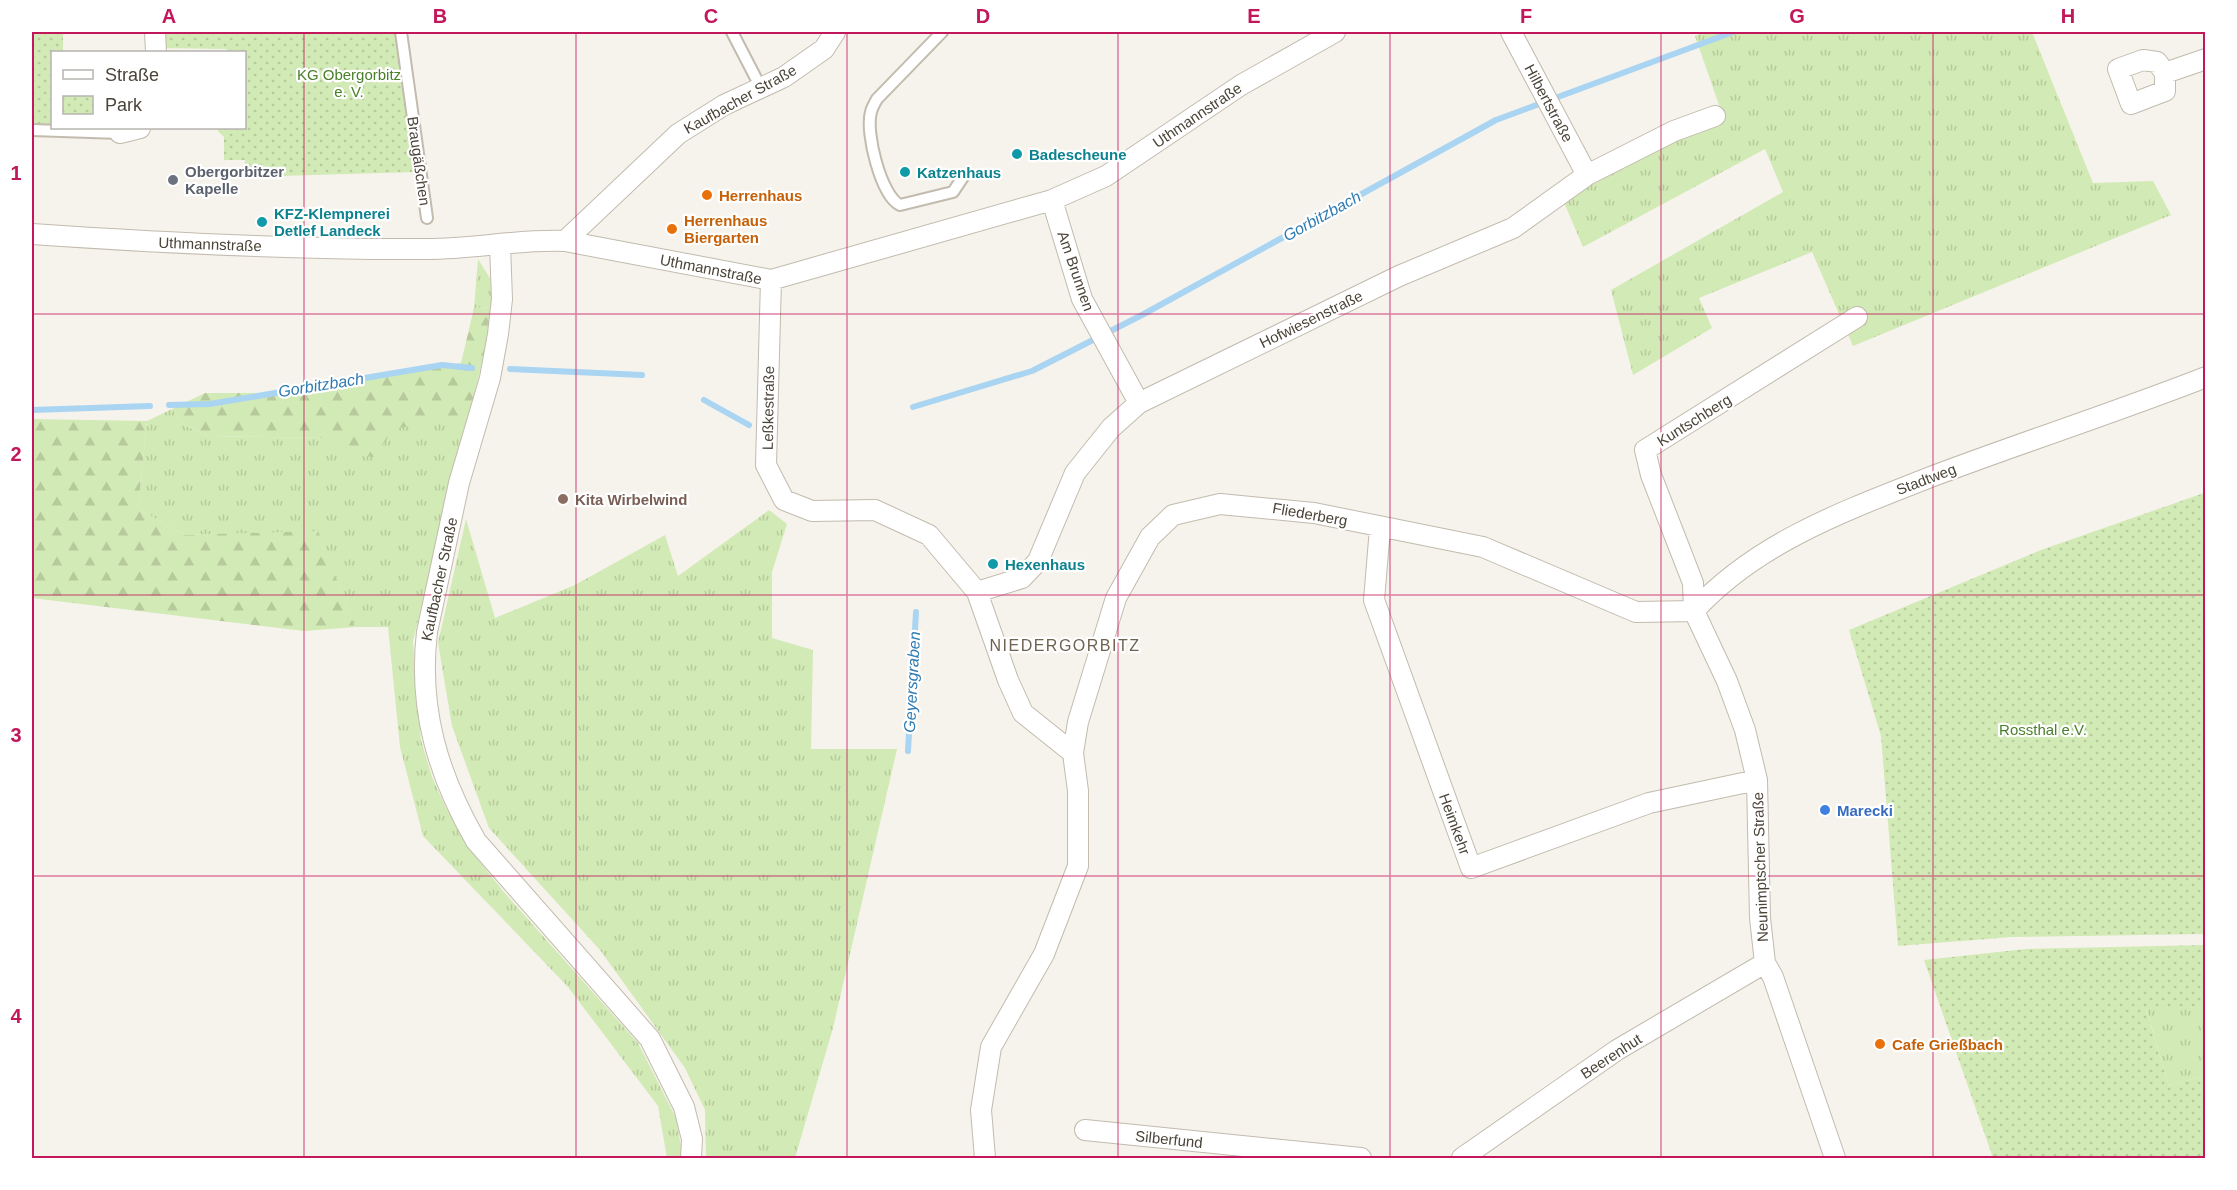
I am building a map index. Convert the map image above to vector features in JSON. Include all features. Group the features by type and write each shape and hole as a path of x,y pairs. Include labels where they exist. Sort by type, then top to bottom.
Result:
{"street":[{"path":"155,32 156,51"},
{"name":"Kaufbacher Straße","path":"565,241 678,134 724,105 784,77 824,49 835,32"},
{"name":"Uthmannstraße","path":"32,234 195,245 430,249 500,245 538,240 565,241 771,280 1052,200 1106,176 1241,85 1335,32"},
{"name":"Hilbertstraße","path":"1511,32 1587,175"},
{"path":"2165,73 2205,59"},
{"name":"Hofwiesenstraße","path":"977,592 1022,578 1038,561 1075,473 1111,428 1139,403 1399,276 1513,228 1587,175 1674,130 1715,116"},
{"path":"120,133 136,129"},
{"name":"Am Brunnen","path":"1052,200 1082,299 1139,403"},
{"name":"Kaufbacher Straße","path":"500,245 502,299 490,378 459,483 427,632 424,657 431,730 441,771 454,804 476,841 650,1039 684,1107 692,1139 691,1158"},
{"name":"Leßkestraße","path":"771,280 766,465 784,500 812,512 874,510 929,535 977,592 1008,680 1023,712 1073,753"},
{"name":"Kuntschberg","path":"1694,611 1693,583 1651,475 1645,450 1857,317"},
{"name":"Stadtweg","path":"1694,611 1714,590 1769,549 1850,509 2008,448 2205,377"},
{"name":"Fliederberg","path":"1073,753 1078,722 1116,598 1150,537 1173,515 1220,504 1260,506 1314,513 1483,547 1636,612 1694,611"},
{"name":"Heimkehr","path":"1380,528 1374,600 1471,868 1649,803 1756,780"},
{"name":"Neunimptscher Straße","path":"1694,611 1727,681 1745,730 1756,780 1760,918 1765,963 1773,977 1835,1158"},
{"path":"986,1158 981,1110 991,1047 1044,954 1078,866 1078,791 1073,753"},
{"name":"Beerenhut","path":"1466,1157 1617,1050 1765,963"},
{"name":"Silberfund","path":"1085,1130 1361,1158"}],"lane":[{"name":"Braugäßchen","path":"401,32 427,218"},
{"path":"732,32 761,88"},
{"path":"942,32 877,99 870,112 872,136 884,187 893,201 900,205 912,204 953,192 963,177"},
{"path":"32,130 120,133"}],"green space":[{"path":"32,32 63,32 63,51 51,51 51,126 32,125"},
{"name":"KG Obergorbitz e. V.","path":"161,32 397,32 415,172 244,177 245,160 224,160 224,137 218,129 246,129 246,51 161,48"},
{"path":"1705,32 2032,32 2093,183 2153,181 2171,215 1853,346 1812,252 1699,298 1712,328 1633,375 1611,290 1783,192 1765,149 1583,247 1563,200 1720,108 1695,36"},
{"path":"478,259 491,280 492,307 474,308"},
{"path":"492,307 469,416 394,429 374,457 340,454 326,438 209,436 186,426 172,409 205,393 289,393 461,363 474,308"},
{"path":"172,409 186,426 209,436 326,438 469,416 413,641 421,740 432,777 446,808 473,853 503,891 638,1043 676,1118 683,1158 667,1158 658,1106 568,987 423,836 400,747 388,627 355,627 318,532 185,535 138,509 147,421"},
{"path":"32,419 147,421 138,509 185,535 318,531 355,627 304,631 32,598"},
{"name":"Rossthal e.V.","path":"2204,493 2205,934 2012,937 1898,946 1881,736 1849,630 2041,550"},
{"path":"769,510 787,524 772,572 772,638 813,650 811,749 897,749 833,1028 795,1158 706,1158 705,1110 685,1068 600,950 489,828 452,726 438,643 466,519 495,618 575,585 665,535 678,576"},
{"path":"2205,945 2205,1007 2146,1009 2169,1086 2205,1075 2205,1158 1993,1158 1924,960 2026,949"},
{"path":"2205,1007 2205,1075 2169,1086 2146,1008"}],"waterway":[{"name":"Gorbitzbach","path":"913,407 1032,371 1142,315 1496,120 1733,32"},
{"name":"Gorbitzbach","path":"169,405 210,404 442,365 472,368"},
{"name":"Gorbitzbach","path":"510,369 642,375"},
{"name":"Gorbitzbach","path":"704,400 749,425"},
{"name":"Gorbitzbach","path":"32,410 150,406"},
{"name":"Geyersgraben","path":"908,751 916,612"}],"place":[{"name":"Badescheune","path":"1017,154"},
{"name":"Katzenhaus","path":"905,172"},
{"name":"Obergorbitzer Kapelle","path":"173,180"},
{"name":"Herrenhaus","path":"707,195"},
{"name":"KFZ-Klempnerei Detlef Landeck","path":"262,222"},
{"name":"Herrenhaus Biergarten","path":"672,229"},
{"name":"Kita Wirbelwind","path":"563,499"},
{"name":"Hexenhaus","path":"993,564"},
{"name":"Marecki","path":"1825,810"},
{"name":"Cafe Grießbach","path":"1880,1044"}],"district":[{"name":"NIEDERGORBITZ","path":"1065,645"}]}
